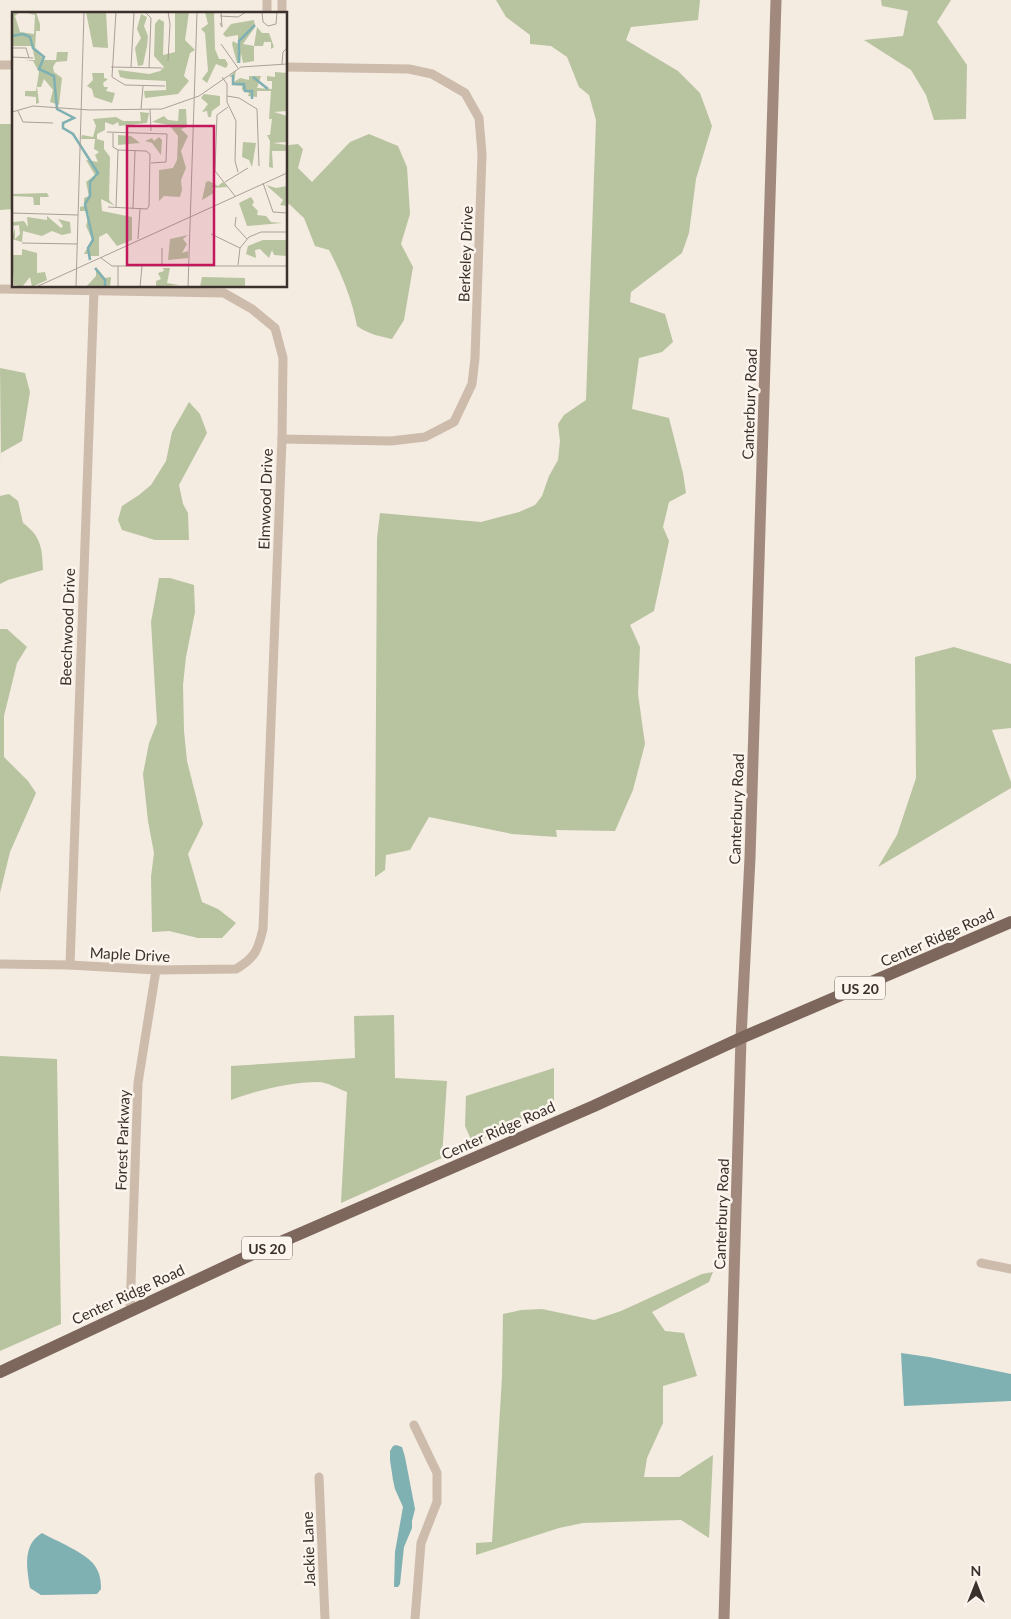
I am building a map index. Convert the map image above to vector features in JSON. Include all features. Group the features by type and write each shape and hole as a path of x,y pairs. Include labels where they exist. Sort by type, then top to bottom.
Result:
{"main road":[{"name":"Center Ridge Road","path":"0,1372 237,1262 594,1106 741,1038 1011,922"}],"street":[{"name":"Canterbury Road","path":"724,1619 741,1038 750,858 776,0"},
{"name":"Berkeley Drive","path":"282,439 391,441 425,437 454,422 472,384 475,358 482,154 479,118 465,94 432,74 409,69 288,67"},
{"name":"Elmwood Drive","path":"0,289 224,293 252,309 275,328 283,358 282,439 263,929 259,947 253,956"},
{"name":"Beechwood Drive","path":"70,965 94,290"},
{"name":"Maple Drive","path":"0,964 70,965 156,970 236,969 253,956"},
{"name":"Forest Parkway","path":"130,1312 138,1083 156,970"},
{"path":"981,1263 1011,1269"},
{"path":"414,1425 437,1473 437,1502 421,1543 415,1619"},
{"name":"Jackie Lane","path":"319,1477 325,1619"}],"green space":[{"path":"496,0 700,0 698,20 631,27 626,40 678,71 700,93 712,126 696,179 689,233 682,253 631,292 630,302 665,314 673,342 662,352 639,358 632,409 669,418 686,493 669,502 663,527 669,541 654,611 630,625 640,647 638,694 645,744 633,790 615,831 556,830 557,837 512,834 429,817 410,850 386,855 385,870 375,877 377,538 380,513 481,522 519,512 535,505 542,496 549,476 558,460 560,441 558,424 564,415 586,400 596,120 589,95 579,87 567,57 551,46 530,44 530,35 506,17"},
{"path":"881,0 951,0 937,22 967,65 966,119 934,120 926,95 911,70 864,40 903,36 908,11 882,6"},
{"path":"0,124 12,124 12,209 0,210"},
{"path":"369,134 398,146 407,167 410,214 401,244 413,267 404,320 392,339 369,333 357,326 346,287 329,250 315,246 304,218 288,204 288,146 298,144 303,149 298,168 312,182 350,142"},
{"path":"0,368 25,373 30,392 22,441 1,453 1,464"},
{"path":"189,402 200,414 207,433 179,485 183,504 188,513 189,540 155,540 122,530 118,520 122,506 151,485 166,461 172,432"},
{"path":"9,494 18,501 23,523 34,533 40,544 43,570 0,584 0,496"},
{"path":"159,578 170,578 194,585 195,612 186,657 183,685 184,731 187,761 203,824 188,854 202,902 218,909 236,923 222,938 198,938 169,931 152,932 151,877 154,853 148,821 143,774 149,743 157,723 151,622"},
{"path":"0,629 7,629 27,647 17,663 4,716 4,757 28,781 36,793 10,852 0,893"},
{"path":"954,647 1011,664 1011,728 992,730 1011,782 1011,788 878,867 897,835 916,778 915,657"},
{"path":"394,1015 395,1078 447,1081 442,1158 341,1203 347,1092 325,1083 307,1082 274,1087 231,1100 231,1066 355,1058 354,1016"},
{"path":"0,1056 57,1059 61,1324 0,1351"},
{"path":"554,1068 554,1105 473,1144 465,1126 466,1096"},
{"path":"713,1272 709,1282 652,1312 665,1331 684,1333 697,1376 663,1386 663,1423 647,1458 644,1477 679,1477 713,1455 709,1538 681,1520 583,1523 559,1528 476,1555 476,1543 492,1542 502,1377 503,1314 521,1310 542,1309 594,1320 621,1311 702,1274"}],"water":[{"path":"901,1353 1011,1374 1011,1401 904,1406"},
{"path":"396,1445 402,1447 405,1457 415,1509 412,1528 404,1547 400,1584 398,1587 394,1587 395,1552 403,1507 395,1489 390,1460 390,1451"},
{"path":"42,1533 91,1561 99,1574 101,1589 97,1594 41,1595 30,1588 27,1558 31,1544"}]}
